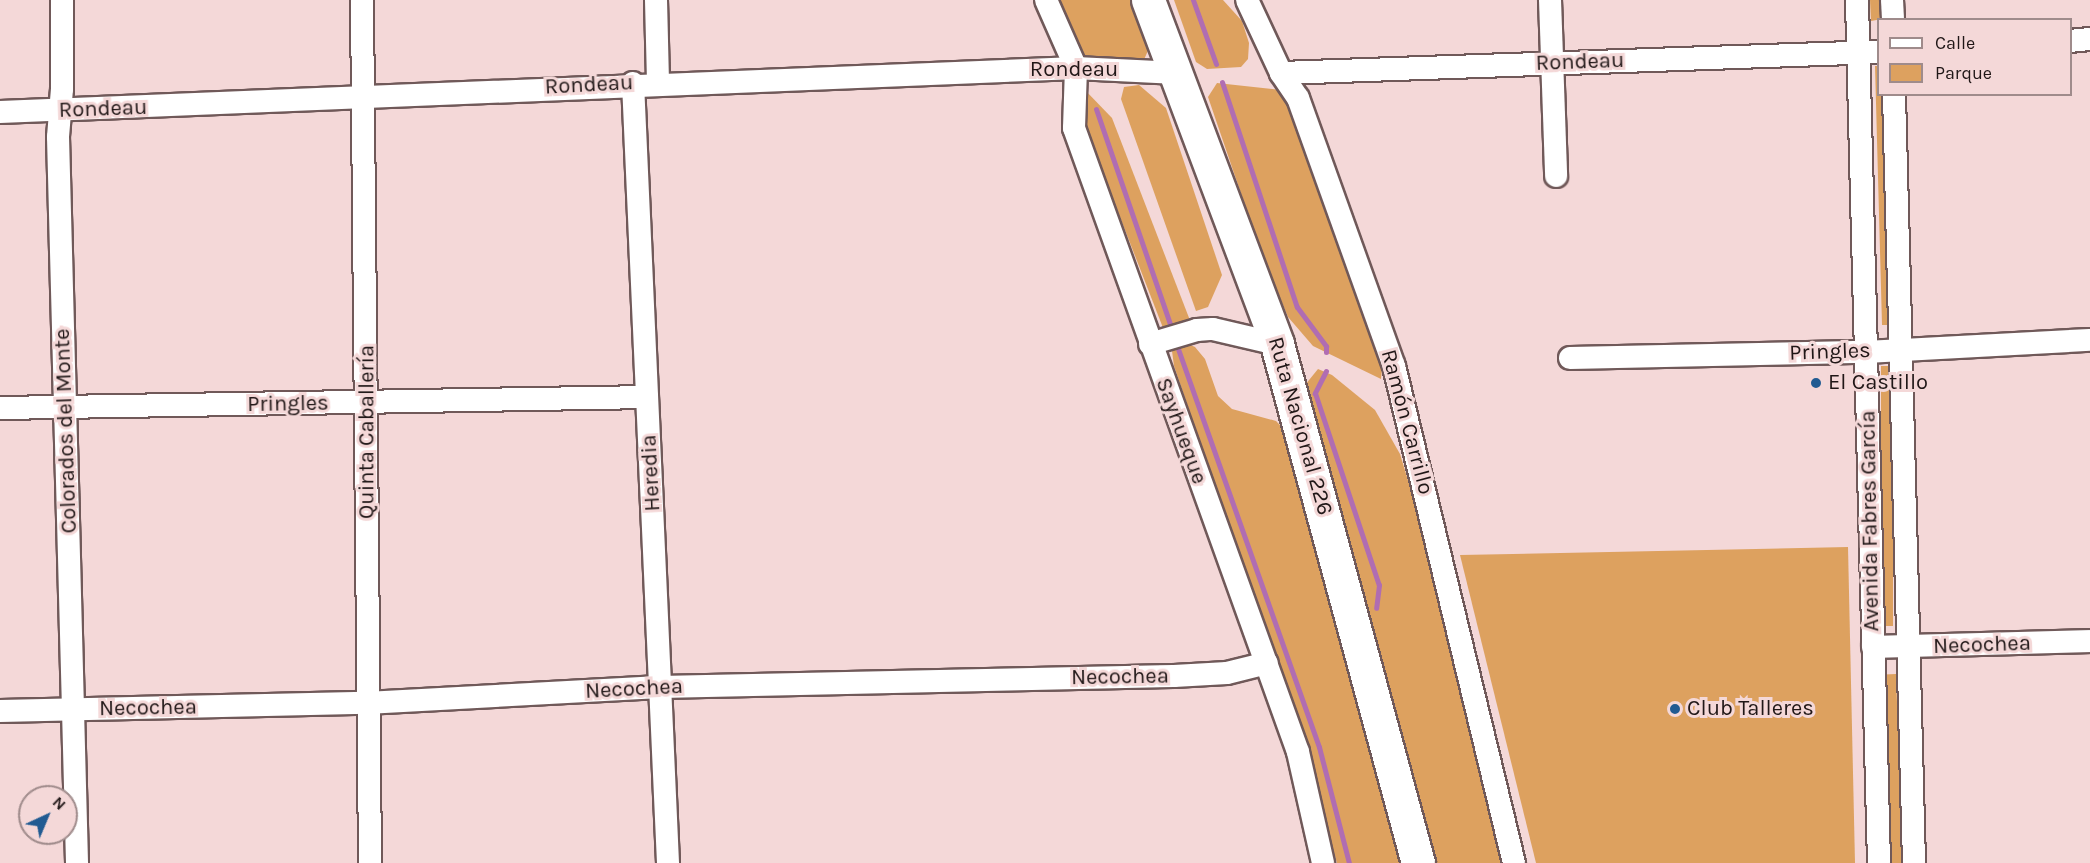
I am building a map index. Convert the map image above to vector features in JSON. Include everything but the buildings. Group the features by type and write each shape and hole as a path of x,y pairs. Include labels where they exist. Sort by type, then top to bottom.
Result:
{"highway":[{"name":"Ruta Nacional 226","path":"1148,0 1277,344 1418,863"}],"street":[{"name":"Colorados del Monte","path":"62,0 60,111 57,137 77,863"},
{"name":"Quinta Caballería","path":"362,0 368,403 366,703 370,863"},
{"path":"656,0 658,82"},
{"name":"Sayhueque","path":"1046,0 1076,68 1074,128 1298,752 1323,863"},
{"name":"Ramón Carrillo","path":"1247,0 1281,73 1298,98 1394,366 1514,863"},
{"path":"1550,0 1556,176"},
{"name":"Avenida Fabres García","path":"1857,0 1868,52 1866,352 1880,863"},
{"path":"1892,0 1893,18"},
{"path":"2072,40 2090,39"},
{"name":"Rondeau","path":"1281,73 1868,52"},
{"name":"Rondeau","path":"0,112 633,83 1076,68 1177,73"},
{"name":"Heredia","path":"633,83 668,863"},
{"name":"Avenida Fabres García","path":"1894,96 1898,349 1914,863"},
{"path":"1150,344 1197,330 1213,329 1277,344"},
{"name":"Pringles","path":"1570,358 1866,352 2090,340"},
{"name":"Pringles","path":"0,408 647,397"},
{"name":"Necochea","path":"1873,647 1906,648 2090,641"},
{"name":"Necochea","path":"0,711 366,703 660,687 1174,676 1227,673 1267,663"}],"green space":[{"path":"1051,0 1131,0 1150,46 1143,62 1102,60 1075,52"},
{"path":"1174,0 1223,0 1242,21 1249,43 1248,59 1241,67 1207,69 1196,62"},
{"path":"1870,0 1882,0 1882,18 1871,21"},
{"path":"1875,66 1877,66 1877,96 1887,96 1893,325 1882,325"},
{"path":"1217,83 1281,90 1296,104 1383,360 1381,379 1313,346 1288,317 1261,252 1208,97"},
{"path":"1139,85 1166,108 1222,275 1208,307 1196,311 1121,99 1124,87"},
{"path":"1083,88 1112,118 1191,323 1165,333 1085,127"},
{"path":"1186,343 1195,347 1205,359 1218,396 1232,409 1276,421 1287,432 1401,863 1337,863 1290,703 1174,366 1172,351"},
{"path":"1881,366 1893,366 1893,626 1881,626"},
{"path":"1318,369 1332,375 1375,410 1400,454 1431,556 1502,863 1428,863 1305,385"},
{"name":"Club Talleres","path":"1848,547 1855,863 1536,863 1460,555"},
{"path":"1884,674 1896,674 1903,863 1891,863"}],"waterway":[{"path":"1193,0 1216,64"},
{"path":"1222,82 1297,307 1326,346 1326,352"},
{"path":"1096,109 1171,327"},
{"path":"1177,346 1319,747 1349,863"},
{"path":"1326,371 1315,393 1379,585 1376,608"}],"place":[{"name":"El Castillo","path":"1816,383"},
{"name":"Club Talleres","path":"1675,709"}]}
